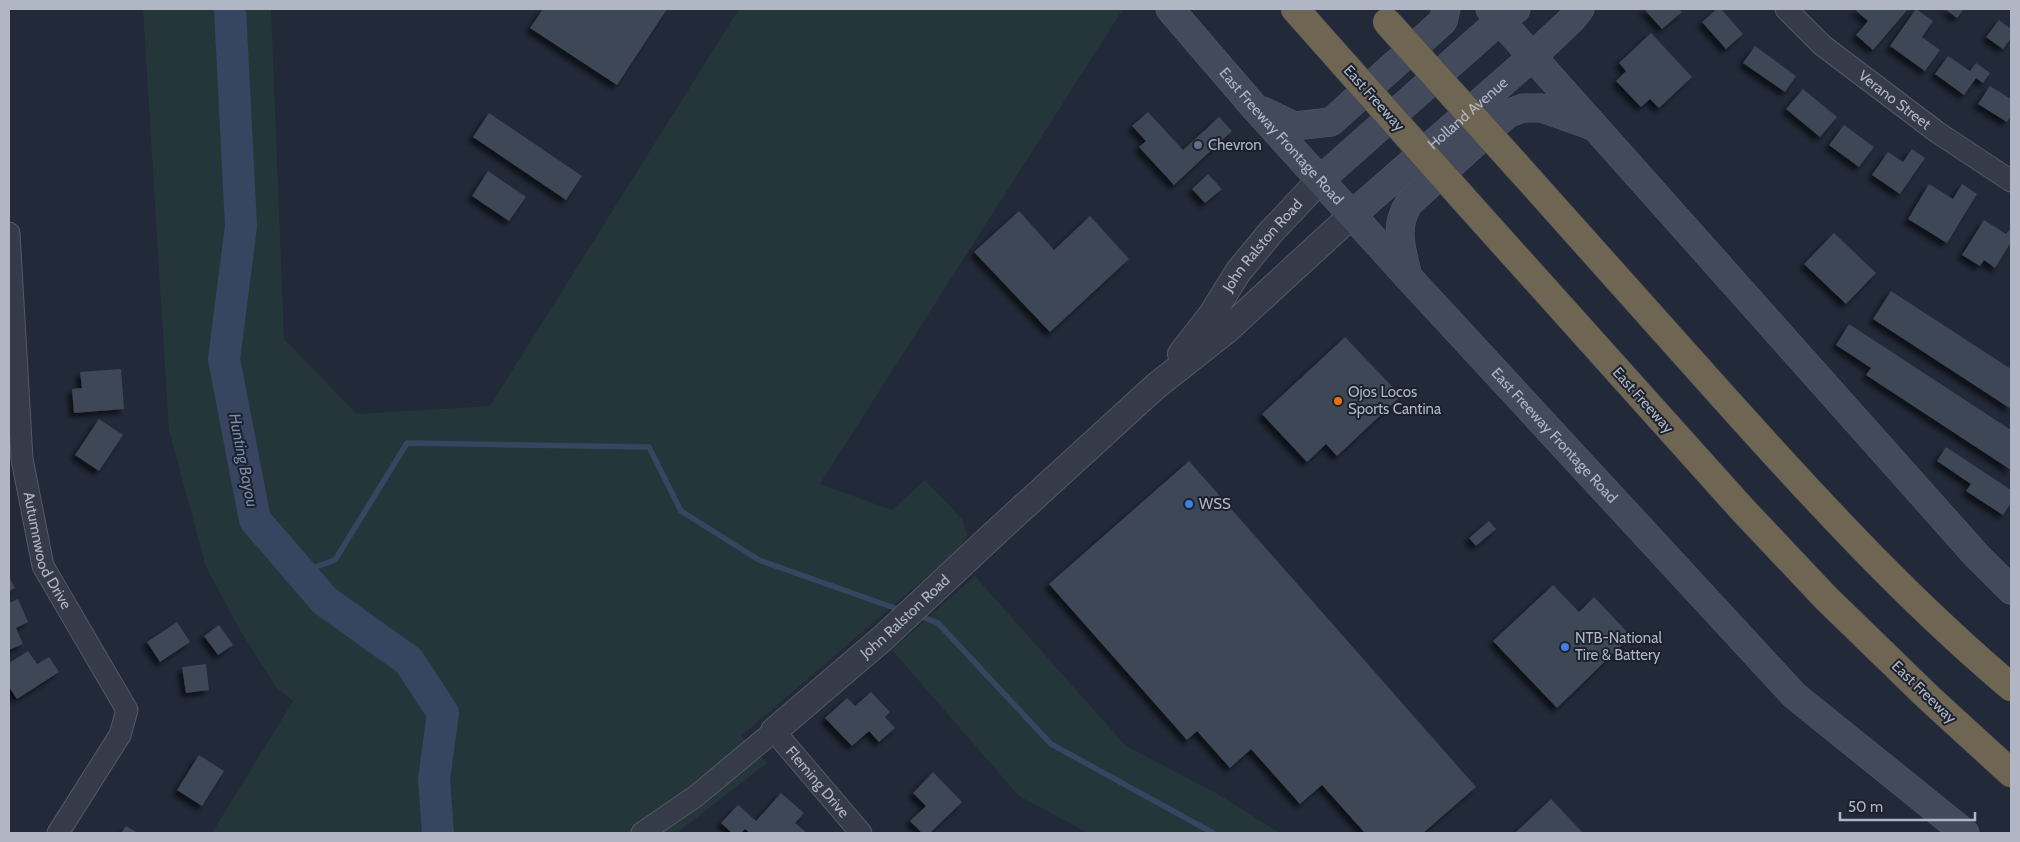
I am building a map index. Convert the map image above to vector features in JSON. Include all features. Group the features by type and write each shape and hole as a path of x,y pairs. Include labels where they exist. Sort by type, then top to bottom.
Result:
{"highway":[{"name":"East Freeway","path":"1295,9 1742,509 1826,598 1929,698 2011,773"},
{"path":"1381,15 1816,500 1909,594 1980,661 2011,687"}],"main road":[{"name":"East Freeway Frontage Road","path":"1170,9 1255,108 1409,278 1795,696 1964,833"},
{"path":"1255,108 1294,126 1331,122 1443,22 1446,9"},
{"name":"Holland Avenue","path":"1352,215 1572,20 1580,9"},
{"path":"1502,13 1532,56 1977,556 2011,590"},
{"name":"John Ralston Road","path":"1320,180 1502,13"},
{"path":"1409,278 1400,237 1400,223 1404,211 1409,203 1507,114 1523,108 1542,108 1594,126"}],"street":[{"name":"Verano Street","path":"1786,9 1822,45 1937,132 2011,181"},
{"name":"John Ralston Road","path":"1156,386 1212,314 1238,272 1271,232 1320,180"},
{"name":"John Ralston Road","path":"642,833 696,796 883,638 964,561 1156,386 1227,330 1352,215"},
{"name":"Autumnwood Drive","path":"9,233 16,460 43,566 128,710 120,735 58,833"},
{"name":"Fleming Drive","path":"774,731 861,833"}],"shaded area":[{"path":"143,9 271,9 284,339 357,414 490,406 739,9 1123,9 820,484 892,510 925,480 962,519 967,535 958,550 741,736 767,763 677,833 212,833 293,701 276,687 241,632 206,567 169,430"},
{"path":"975,576 1126,746 1216,793 1280,833 1088,833 1019,796 892,650"}],"building":[{"path":"543,9 667,9 617,85 530,28"},
{"path":"1644,9 1679,9 1682,12 1662,29"},
{"path":"1717,9 1721,9 1743,34 1726,49 1702,22"},
{"path":"1854,9 1908,9 1873,50 1856,35 1868,21"},
{"path":"1916,9 1933,21 1922,37 1940,50 1925,71 1890,46"},
{"path":"1945,9 1964,9 1957,18"},
{"path":"1999,20 2011,29 2011,38 2003,49 1986,37"},
{"path":"1651,33 1692,77 1659,108 1650,99 1641,107 1616,81 1626,71 1619,63"},
{"path":"1755,46 1796,76 1785,92 1743,63"},
{"path":"1948,56 1970,71 1976,63 1990,73 1983,83 1976,78 1964,95 1935,74"},
{"path":"1990,86 2011,99 2011,115 2007,122 1978,104"},
{"path":"1803,89 1837,117 1820,137 1786,109"},
{"path":"1148,112 1183,150 1219,117 1232,131 1174,185 1139,147 1146,141 1132,126"},
{"path":"489,113 582,176 566,200 473,137"},
{"path":"1844,125 1874,147 1859,167 1829,145"},
{"path":"1912,149 1925,158 1900,194 1872,175 1888,152 1903,162"},
{"path":"488,171 526,197 509,221 472,196"},
{"path":"1208,174 1222,189 1205,203 1192,189"},
{"path":"1929,184 1953,199 1962,184 1977,194 1947,243 1908,219"},
{"path":"1019,211 1054,250 1090,216 1129,259 1050,332 974,252"},
{"path":"1984,220 2006,234 2011,228 2011,242 1995,268 1984,260 1980,266 1962,255"},
{"path":"1834,233 1876,273 1846,304 1804,264"},
{"path":"1891,291 2011,369 2011,409 1873,319"},
{"path":"1849,324 2011,430 2011,470 1866,375 1871,368 1836,345"},
{"path":"1345,337 1401,396 1337,456 1326,444 1307,462 1262,414"},
{"path":"121,369 124,409 74,413 72,389 82,388 80,372"},
{"path":"99,419 123,435 99,471 75,455"},
{"path":"1946,447 2011,490 2011,503 2003,515 1966,491 1971,484 1937,461"},
{"path":"1189,461 1476,787 1423,833 1365,833 1322,785 1300,804 1251,749 1230,768 1197,731 1187,740 1049,584"},
{"path":"1489,521 1496,529 1476,546 1469,538"},
{"path":"9,577 15,588 9,591"},
{"path":"1553,585 1579,612 1594,597 1631,636 1557,708 1493,641"},
{"path":"18,599 28,622 16,628 23,644 9,650 9,603"},
{"path":"177,622 190,642 160,662 147,642"},
{"path":"219,625 233,645 218,655 204,636"},
{"path":"28,651 37,664 49,657 59,672 17,699 9,687 9,663"},
{"path":"206,664 209,690 186,693 182,667"},
{"path":"871,692 890,712 885,717 895,728 879,742 869,731 852,746 825,718 847,698 855,706"},
{"path":"199,755 224,771 202,806 177,790"},
{"path":"933,772 962,802 930,833 922,833 910,821 926,806 913,793"},
{"path":"781,793 804,813 795,823 807,833 750,833 745,829 741,833 732,833 721,823 738,805 756,821"},
{"path":"1551,799 1583,833 1515,833"},
{"path":"126,826 138,833 121,833"}],"waterway":[{"name":"Hunting Bayou","path":"230,9 241,226 224,359 255,520 325,601 409,661 443,713 434,779 438,833"},
{"path":"299,573 335,560 407,443 649,447 681,511 759,560 903,611"},
{"path":"917,615 938,623 1051,744 1213,833"}],"place":[{"name":"Chevron","path":"1198,145"},
{"name":"Ojos Locos Sports Cantina","path":"1338,401"},
{"name":"WSS","path":"1189,504"},
{"name":"NTB-National Tire & Battery","path":"1565,647"}]}
